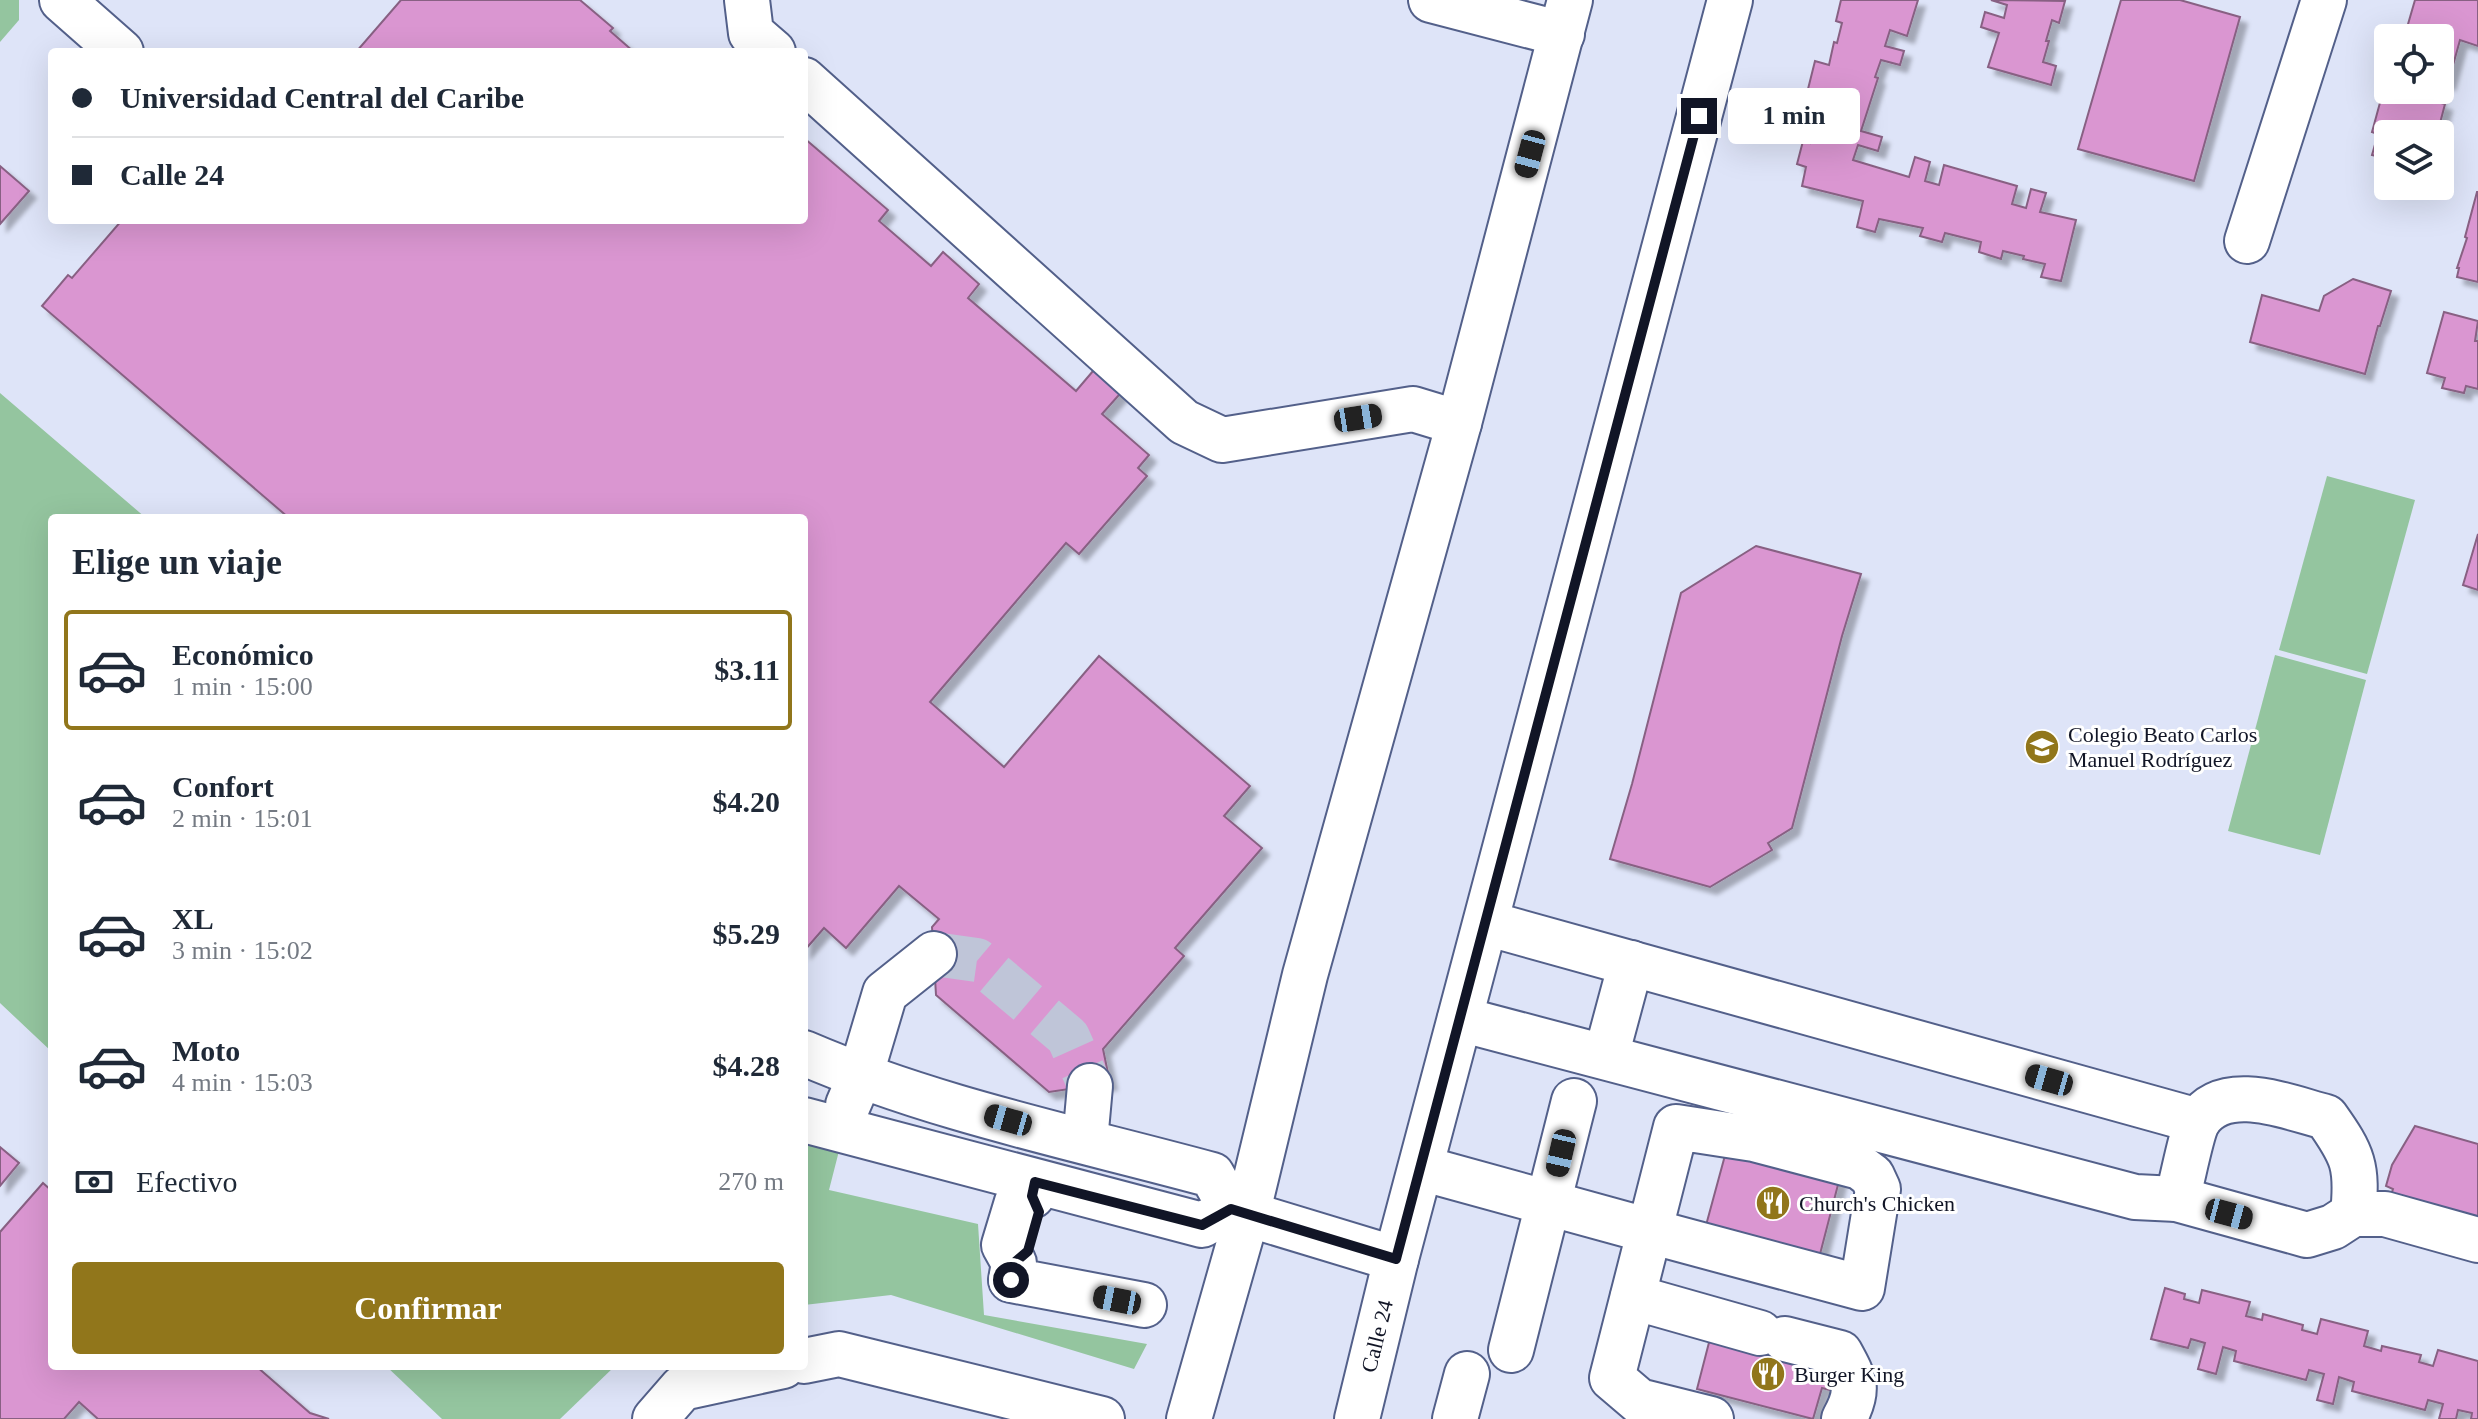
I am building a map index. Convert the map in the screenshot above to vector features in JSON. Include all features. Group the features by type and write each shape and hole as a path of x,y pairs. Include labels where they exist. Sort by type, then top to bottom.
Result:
{"street":[{"path":"62,0 116,48"},
{"path":"747,0 751,33 768,48"},
{"path":"1189,1419 1239,1212 1459,423 1566,17 1431,0"},
{"name":"Calle 24","path":"1357,1419 1396,1259 1730,0"},
{"path":"2247,241 2324,0"},
{"path":"808,84 1184,422 1222,440 1413,409 1459,423"},
{"path":"1486,923 2198,1121"},
{"path":"934,954 885,993 860,1077 821,1124 1039,1188 1202,1225 1239,1212 1396,1259"},
{"path":"1606,1056 1631,963"},
{"path":"1460,1019 2135,1197 2177,1199 2307,1235 2333,1227 2353,1214 2385,1214 2478,1240"},
{"path":"808,1055 860,1077 1212,1175 1239,1212"},
{"path":"1090,1086 1076,1139 1039,1188 1039,1212 1028,1251 1014,1263 1011,1280 1144,1305"},
{"path":"2177,1199 2198,1121 2215,1106 2249,1097 2326,1117 2349,1150 2356,1185 2353,1214"},
{"path":"1511,1350 1574,1101"},
{"path":"1421,1168 1651,1232 1862,1288 1878,1189 1872,1176 1860,1167 1754,1139 1676,1127 1651,1232 1612,1378 1639,1401 1711,1419"},
{"path":"1633,1297 1840,1353 1855,1380 1852,1405 1844,1419"},
{"path":"808,1360 839,1354 1102,1419"},
{"path":"655,1419 682,1388 765,1370"},
{"path":"1455,1419 1467,1374"}],"green space":[{"path":"0,0 19,0 19,20 0,42"},
{"path":"0,393 141,514 48,514 48,1048 0,1003"},
{"path":"2327,476 2415,500 2367,674 2279,650"},
{"path":"2275,655 2366,680 2320,855 2228,831"},
{"path":"808,1138 840,1147 829,1190 978,1224 984,1315 1147,1344 1134,1369 891,1295 808,1305"},
{"path":"390,1370 611,1370 560,1419 442,1419"}],"building":[{"path":"401,0 580,0 613,28 610,31 629,48 359,48"},
{"path":"1841,0 1918,0 1907,36 1890,30 1885,46 1904,51 1900,65 1881,60 1875,77 1878,78 1861,131 1882,137 1878,151 1858,145 1853,160 1909,177 1915,157 1930,162 1925,181 1939,185 1944,165 2017,186 2012,204 2026,208 2031,189 2046,193 2040,212 2076,220 2061,281 2041,277 2045,264 2023,259 2024,256 2003,251 2001,259 1979,252 1981,242 1945,233 1942,242 1920,236 1923,228 1879,219 1875,232 1857,227 1863,201 1802,186 1806,167 1797,164 1803,141 1810,143 1818,101 1806,97 1815,61 1829,65 1834,42 1837,43 1842,23 1836,21"},
{"path":"1991,0 2065,1 2059,23 2052,20 2046,41 2049,41 2043,62 2056,66 2051,85 1988,67 1999,33 1981,27 1985,12 2004,18 2007,5"},
{"path":"2121,0 2180,0 2240,17 2194,181 2078,149"},
{"path":"2415,0 2478,0 2478,46 2460,40 2454,62 2454,24 2408,24"},
{"path":"2380,104 2445,104 2441,120 2375,120"},
{"path":"808,141 888,210 879,221 931,266 943,252 979,284 968,298 1076,391 1099,364 1126,387 1102,414 1149,455 1138,468 1147,476 1079,554 1066,543 930,702 1004,767 1099,656 1250,786 1224,816 1262,848 1175,948 1184,956 1103,1049 1110,1083 1049,1092 936,995 932,927 939,919 899,886 846,948 824,928 808,946 808,514 284,514 42,306 68,275 72,278 119,224 808,224"},
{"path":"0,166 29,191 0,224"},
{"path":"2478,192 2478,282 2457,277"},
{"path":"2353,279 2391,291 2365,374 2250,342 2262,295 2319,311 2324,296"},
{"path":"2444,312 2478,321 2475,341 2478,341 2478,389 2466,386 2464,393 2442,388 2445,378 2427,373"},
{"path":"2478,534 2478,590 2463,585"},
{"path":"1756,546 1861,574 1792,828 1768,843 1772,850 1710,887 1610,859 1681,593"},
{"path":"2415,1126 2478,1144 2478,1224 2390,1198 2393,1189 2386,1186 2392,1165"},
{"path":"0,1147 19,1163 0,1186"},
{"name":"Church's Chicken","path":"1727,1148 1840,1177 1819,1258 1705,1229"},
{"path":"43,1183 48,1187 48,1370 261,1370 310,1413 329,1419 98,1419 79,1402 64,1419 0,1419 0,1232"},
{"path":"2165,1288 2185,1294 2184,1299 2199,1303 2202,1290 2250,1302 2246,1316 2262,1320 2263,1314 2303,1325 2302,1330 2317,1334 2321,1319 2368,1331 2364,1346 2381,1351 2382,1346 2421,1355 2419,1362 2433,1366 2438,1350 2478,1361 2478,1419 2471,1419 2472,1413 2458,1410 2456,1419 2439,1419 2443,1404 2428,1400 2425,1410 2352,1391 2354,1382 2339,1377 2333,1404 2317,1400 2324,1374 2309,1370 2306,1380 2234,1361 2236,1351 2223,1347 2216,1374 2198,1369 2205,1343 2191,1339 2188,1348 2151,1339"},
{"name":"Burger King","path":"1713,1327 1838,1361 1830,1390 1822,1388 1813,1419 1697,1389"}],"tunnel":[{"path":"934,954 977,960 1068,1037 1090,1086"}],"place":[{"name":"Colegio Beato Carlos Manuel Rodríguez","path":"2042,747"},
{"name":"Church's Chicken","path":"1773,1203"},
{"name":"Burger King","path":"1768,1374"}],"route":[{"path":"1011,1280 1014,1263 1028,1251 1039,1212 1032,1196 1035,1182 1202,1225 1231,1209 1396,1259 1699,116"}]}
